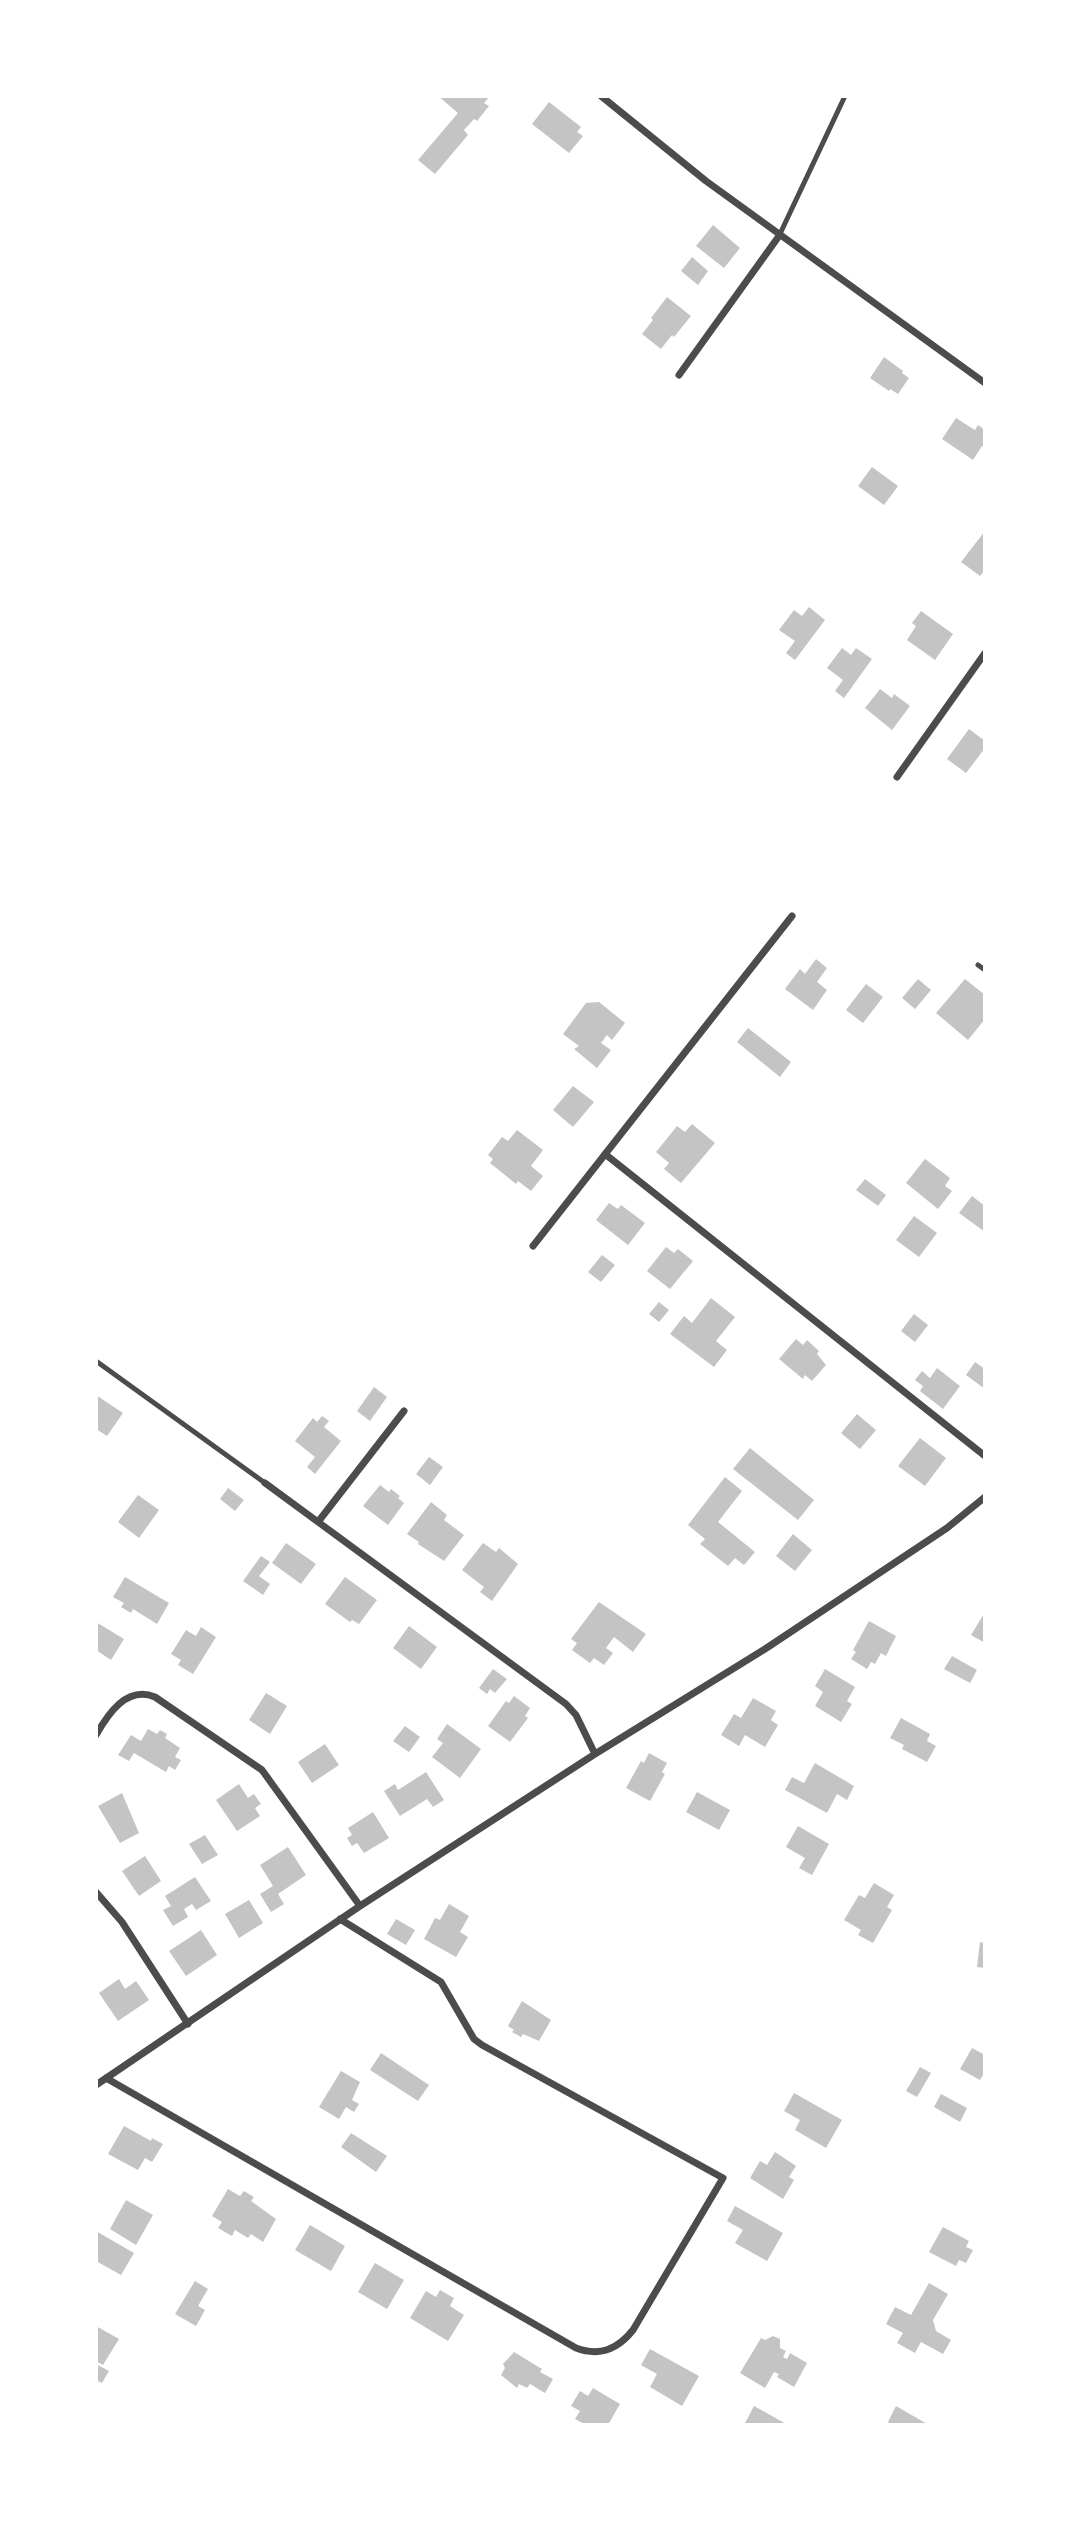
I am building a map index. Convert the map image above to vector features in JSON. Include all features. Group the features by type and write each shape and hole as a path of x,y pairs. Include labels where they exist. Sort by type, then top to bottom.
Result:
{"street":[{"path":"601,96 779,236 985,383"},
{"path":"680,375 779,236"},
{"path":"897,777 985,653"},
{"path":"533,1246 792,916"},
{"path":"605,1154 985,1456"},
{"path":"318,1522 404,1412"},
{"path":"265,1483 566,1704 576,1715 596,1754"},
{"path":"96,2085 340,1919 596,1754 765,1650 947,1528 985,1497"},
{"path":"96,1735 116,1706 135,1695 150,1695 176,1711 262,1770 360,1906"},
{"path":"96,1892 122,1922 188,2024"},
{"path":"106,2078 576,2348 585,2351 607,2351 619,2345 633,2330 723,2178 482,2045 468,2029 441,1982 340,1919"}],"lane":[{"path":"779,236 845,96"},
{"path":"978,965 985,970"},
{"path":"96,1361 265,1483"}],"building":[{"path":"438,96 490,96 484,103 489,106 477,121 474,119 464,130 468,135 435,174 418,160 458,113"},
{"path":"549,102 581,127 577,132 583,136 569,153 532,124"},
{"path":"713,225 740,248 724,268 696,246"},
{"path":"692,257 708,271 698,285 681,271"},
{"path":"667,297 691,316 661,349 642,334"},
{"path":"884,357 909,378 898,394 870,378"},
{"path":"956,418 975,430 978,425 985,430 985,448 982,446 973,460 942,439"},
{"path":"872,467 898,486 884,505 858,486"},
{"path":"985,531 985,570 980,576 961,562"},
{"path":"809,607 825,620 795,660 786,653 795,641 779,630 794,610 802,616"},
{"path":"921,611 953,634 935,660 907,640 916,626 912,623"},
{"path":"842,648 851,655 856,648 872,659 844,698 835,691 843,680 827,668"},
{"path":"880,689 892,698 894,694 910,706 892,730 865,708"},
{"path":"969,729 985,741 985,748 966,773 947,759"},
{"path":"816,959 827,968 817,982 827,990 813,1010 785,989 800,969 805,974"},
{"path":"918,979 931,990 915,1009 902,998"},
{"path":"965,979 985,995 985,1019 968,1040 936,1013"},
{"path":"866,984 883,997 863,1023 846,1010"},
{"path":"599,1002 625,1023 612,1040 607,1035 601,1043 611,1050 597,1068 574,1049 579,1046 563,1034 586,1003"},
{"path":"748,1028 791,1062 780,1077 737,1042"},
{"path":"573,1086 594,1102 573,1127 553,1110"},
{"path":"692,1124 715,1143 681,1183 664,1169 669,1163 656,1152 677,1126 685,1132"},
{"path":"517,1130 543,1150 531,1166 543,1176 531,1191 518,1181 516,1184 490,1163 493,1159 488,1155 502,1137 508,1141"},
{"path":"925,1159 950,1178 945,1186 952,1191 938,1209 906,1183"},
{"path":"865,1179 886,1195 878,1206 856,1190"},
{"path":"972,1196 985,1206 985,1232 959,1213"},
{"path":"609,1203 618,1209 621,1205 645,1223 628,1245 596,1220"},
{"path":"914,1216 937,1233 919,1257 896,1240"},
{"path":"666,1247 674,1253 678,1249 693,1261 670,1289 647,1271"},
{"path":"602,1255 615,1265 601,1282 588,1272"},
{"path":"711,1298 735,1317 716,1341 727,1350 714,1367 670,1334 684,1316 692,1323"},
{"path":"659,1302 669,1310 659,1322 649,1314"},
{"path":"914,1314 928,1325 915,1342 901,1331"},
{"path":"796,1339 803,1345 807,1340 819,1351 817,1354 826,1365 812,1381 805,1375 803,1379 779,1359"},
{"path":"975,1362 985,1369 985,1389 966,1375"},
{"path":"937,1368 960,1386 943,1409 920,1391 923,1386 915,1380 922,1371 930,1378"},
{"path":"374,1387 387,1397 370,1421 357,1411"},
{"path":"96,1395 123,1413 107,1436 96,1429"},
{"path":"857,1414 876,1430 860,1449 841,1433"},
{"path":"322,1416 329,1421 324,1427 341,1441 315,1474 307,1467 315,1457 295,1441 313,1418 317,1422"},
{"path":"920,1438 946,1458 925,1486 898,1466"},
{"path":"750,1448 814,1500 798,1520 733,1469"},
{"path":"429,1457 443,1467 430,1485 416,1474"},
{"path":"725,1477 742,1491 718,1522 755,1552 744,1565 735,1558 728,1566 700,1544 705,1539 688,1525"},
{"path":"380,1485 389,1492 391,1489 404,1503 388,1525 363,1506"},
{"path":"228,1488 244,1500 235,1511 220,1499"},
{"path":"138,1495 159,1510 139,1538 118,1522"},
{"path":"431,1502 447,1515 444,1520 464,1535 444,1561 407,1534"},
{"path":"793,1534 812,1550 795,1571 776,1556"},
{"path":"286,1543 316,1564 301,1584 272,1563"},
{"path":"483,1543 496,1552 499,1548 518,1564 492,1601 480,1592 484,1587 462,1570"},
{"path":"261,1556 270,1562 259,1576 270,1584 263,1595 243,1581"},
{"path":"125,1577 169,1603 157,1624 133,1609 131,1613 121,1607 124,1603 113,1597"},
{"path":"345,1577 377,1600 359,1624 352,1620 350,1622 325,1604"},
{"path":"599,1602 646,1634 633,1652 614,1637 606,1648 613,1653 604,1665 594,1658 590,1663 572,1650 577,1643 571,1639"},
{"path":"985,1612 985,1643 971,1635"},
{"path":"869,1621 896,1636 886,1656 881,1653 875,1664 871,1662 867,1669 851,1659"},
{"path":"96,1622 124,1639 111,1660 96,1650"},
{"path":"409,1626 437,1647 421,1669 393,1648"},
{"path":"201,1627 216,1637 193,1674 178,1665 181,1660 171,1654 186,1630 196,1636"},
{"path":"952,1656 977,1670 970,1683 944,1669"},
{"path":"493,1669 507,1679 495,1693 490,1689 487,1694 479,1688"},
{"path":"825,1669 855,1687 847,1701 852,1704 841,1722 815,1706 823,1692 815,1686"},
{"path":"266,1693 287,1706 270,1734 249,1720"},
{"path":"514,1696 530,1708 525,1716 528,1718 510,1742 488,1726 506,1701 509,1703"},
{"path":"753,1698 776,1711 771,1720 778,1725 765,1747 745,1735 739,1746 721,1735 734,1714 741,1718"},
{"path":"901,1718 930,1734 927,1741 936,1746 927,1762 902,1749 904,1745 890,1738"},
{"path":"447,1724 481,1749 460,1778 432,1757 443,1743 437,1739"},
{"path":"405,1726 420,1737 409,1752 393,1741"},
{"path":"148,1729 157,1734 160,1730 167,1734 165,1738 180,1748 175,1757 181,1760 175,1770 169,1766 166,1772 134,1753 129,1761 118,1755 131,1735 141,1741"},
{"path":"325,1744 339,1765 312,1783 298,1762"},
{"path":"649,1753 667,1763 662,1772 665,1774 650,1801 626,1788 641,1761 644,1763"},
{"path":"815,1763 854,1786 847,1800 837,1794 827,1813 785,1790 792,1777 804,1783"},
{"path":"426,1772 444,1800 433,1807 427,1799 400,1816 384,1791 395,1784 398,1790"},
{"path":"239,1784 248,1798 254,1794 261,1804 255,1808 260,1816 237,1831 216,1800"},
{"path":"697,1792 730,1810 719,1830 686,1812"},
{"path":"122,1793 139,1833 120,1843 98,1806"},
{"path":"373,1812 389,1838 364,1853 357,1843 352,1846 347,1838 352,1835 348,1828"},
{"path":"798,1826 829,1844 812,1875 799,1868 805,1858 786,1847"},
{"path":"205,1835 218,1855 202,1864 189,1844"},
{"path":"288,1847 306,1875 278,1894 284,1904 271,1912 260,1894 273,1886 260,1865"},
{"path":"145,1856 161,1881 139,1896 122,1871"},
{"path":"195,1877 211,1901 196,1910 192,1904 184,1909 188,1917 173,1926 163,1910 171,1906 165,1896"},
{"path":"874,1883 894,1895 887,1907 892,1910 873,1943 858,1935 861,1930 844,1920 859,1895 865,1898"},
{"path":"249,1900 263,1923 239,1938 225,1914"},
{"path":"449,1904 469,1916 460,1932 468,1937 456,1957 424,1939 435,1918 440,1920"},
{"path":"396,1919 415,1930 406,1945 387,1934"},
{"path":"201,1930 217,1955 186,1976 169,1951"},
{"path":"980,1942 985,1943 985,1968 977,1967"},
{"path":"119,1979 125,1989 136,1981 149,2000 118,2021 99,1993"},
{"path":"522,2001 551,2020 539,2041 523,2034 521,2037 508,2026"},
{"path":"972,2048 985,2055 985,2072 980,2080 960,2069"},
{"path":"381,2053 429,2085 418,2101 370,2070"},
{"path":"920,2067 931,2073 917,2097 906,2091"},
{"path":"341,2071 360,2082 352,2100 359,2104 354,2112 346,2107 339,2119 319,2107"},
{"path":"794,2093 842,2120 826,2148 795,2130 800,2120 784,2111"},
{"path":"941,2094 967,2108 960,2122 934,2107"},
{"path":"124,2126 151,2141 152,2138 163,2144 152,2162 145,2158 138,2170 108,2154"},
{"path":"351,2133 387,2156 376,2172 341,2147"},
{"path":"775,2152 796,2166 789,2177 794,2180 783,2199 750,2178 760,2161 767,2165"},
{"path":"228,2189 240,2196 244,2191 254,2197 251,2201 276,2219 263,2242 251,2234 248,2238 235,2230 232,2236 218,2228 222,2222 212,2216"},
{"path":"126,2200 153,2215 136,2245 110,2229"},
{"path":"735,2206 783,2233 767,2261 735,2243 743,2230 727,2221"},
{"path":"310,2225 345,2246 331,2271 295,2250"},
{"path":"943,2227 969,2241 966,2247 973,2250 966,2263 959,2260 956,2266 929,2252"},
{"path":"96,2231 134,2253 121,2275 96,2261"},
{"path":"375,2263 404,2280 387,2309 358,2292"},
{"path":"195,2281 208,2289 198,2306 205,2310 196,2326 175,2314"},
{"path":"929,2283 948,2294 933,2320 936,2331 951,2340 943,2354 921,2342 915,2353 897,2343 903,2333 886,2324 895,2307 911,2315"},
{"path":"440,2290 454,2298 450,2306 464,2315 448,2341 410,2318 426,2291 436,2297"},
{"path":"96,2326 119,2339 103,2365 96,2361"},
{"path":"773,2336 780,2339 780,2348 786,2351 783,2357 787,2359 790,2353 807,2363 794,2387 777,2377 779,2374 774,2372 765,2388 740,2373 761,2338 765,2340"},
{"path":"650,2349 699,2376 682,2406 650,2387 657,2374 641,2365"},
{"path":"514,2352 553,2379 545,2393 530,2384 527,2388 519,2384 517,2388 501,2375 505,2368 503,2364"},
{"path":"96,2364 109,2371 102,2383 96,2380"},
{"path":"593,2388 620,2404 608,2425 586,2425 575,2419 580,2411 571,2406 580,2391 588,2396"},
{"path":"754,2406 788,2425 744,2425"},
{"path":"896,2406 929,2425 893,2425 888,2422"}]}
